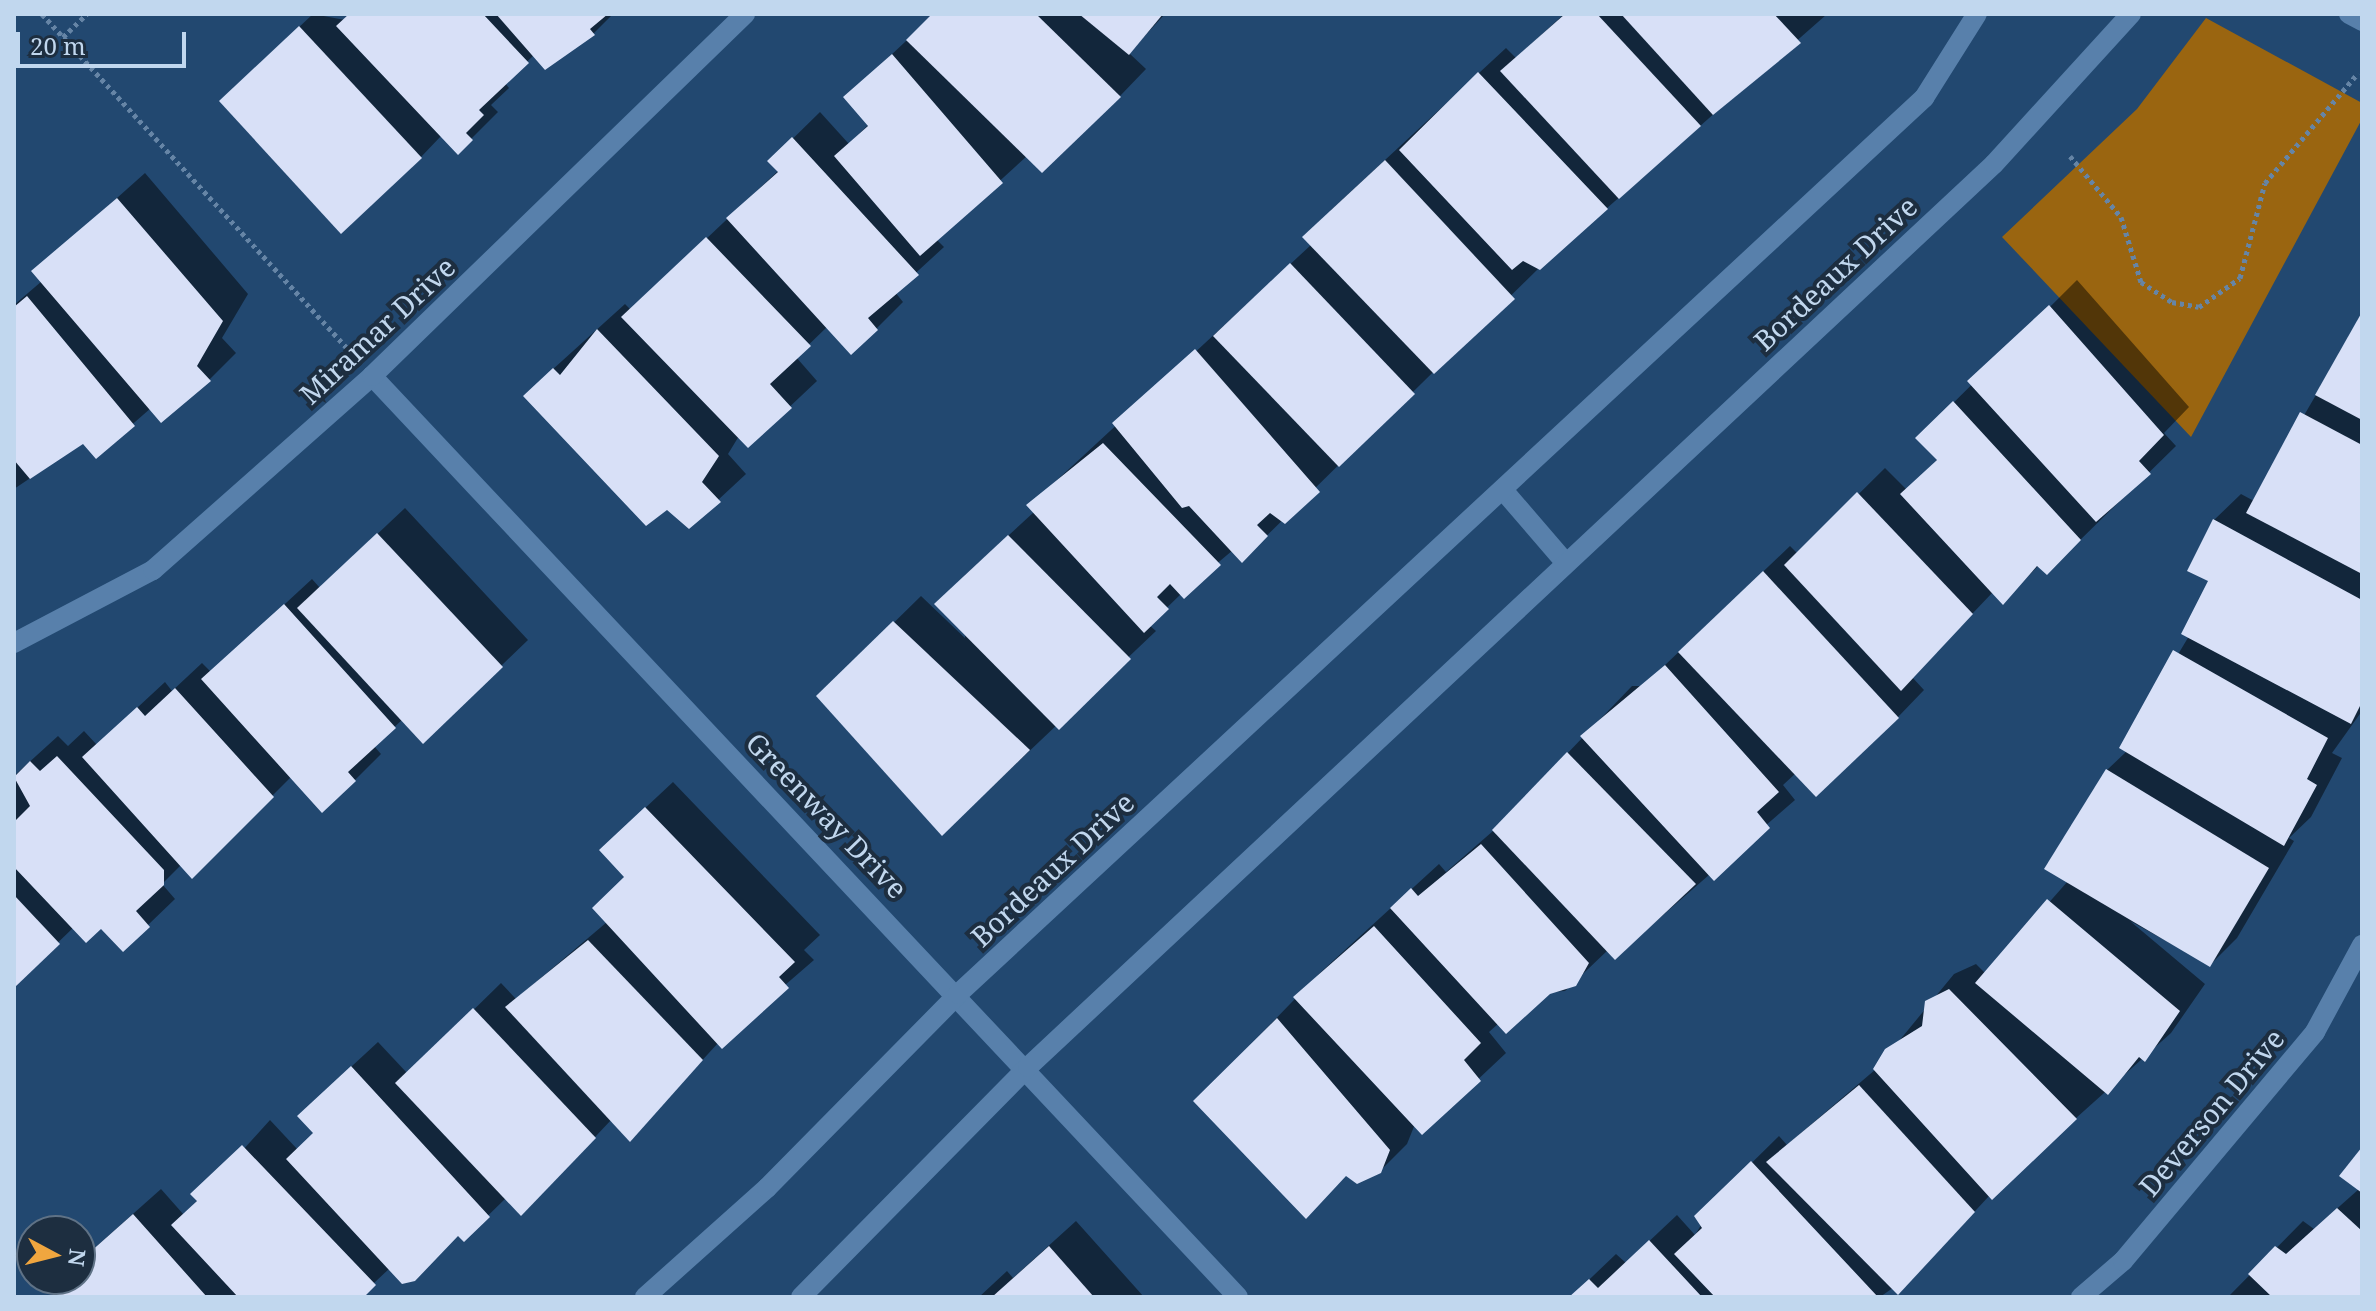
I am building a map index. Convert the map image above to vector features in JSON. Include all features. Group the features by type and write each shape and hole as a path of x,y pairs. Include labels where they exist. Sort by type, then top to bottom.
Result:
{"street":[{"name":"Miramar Drive","path":"14,643 153,570 372,376 745,14"},
{"name":"Bordeaux Drive","path":"645,1297 767,1188 958,994 1924,98 1977,14"},
{"name":"Bordeaux Drive","path":"801,1297 1028,1067 1994,164 2131,14"},
{"path":"2349,14 2362,21"},
{"name":"Greenway Drive","path":"372,376 1028,1067 1238,1297"},
{"path":"1503,490 1565,562"},
{"name":"Deverson Drive","path":"2081,1297 2123,1261 2315,1032 2362,945"}],"path":[{"path":"42,14 372,376"},
{"path":"63,37 87,14"},
{"path":"2070,156 2121,217 2141,282 2172,302 2199,307 2240,278 2265,183 2358,73"}],"shaded area":[{"path":"2206,18 2362,103 2362,119 2191,437 2002,237 2137,109"}],"building":[{"path":"349,14 483,14 529,63 479,110 484,115 466,133 473,140 458,155 336,26"},
{"path":"496,14 608,14 590,29 595,35 545,70"},
{"path":"932,14 1036,14 1121,97 1042,173 906,40"},
{"path":"1079,14 1163,14 1129,55"},
{"path":"1565,14 1597,14 1701,126 1619,199 1500,71"},
{"path":"1621,14 1774,14 1801,43 1713,115"},
{"path":"299,26 422,158 341,234 219,101"},
{"path":"892,54 1003,183 920,256 834,156 868,126 843,97"},
{"path":"1478,72 1608,209 1540,270 1523,261 1512,270 1399,150"},
{"path":"792,137 919,275 868,318 878,330 851,355 726,218 778,172 767,161"},
{"path":"1385,160 1515,299 1434,374 1302,237"},
{"path":"117,198 223,321 197,366 211,381 161,423 31,271"},
{"path":"706,237 811,346 770,384 792,408 748,448 621,317"},
{"path":"1290,263 1415,394 1339,467 1213,336"},
{"path":"27,296 135,426 96,459 83,444 30,479 14,460 14,307"},
{"path":"2049,305 2164,435 2139,461 2151,474 2096,522 1967,381"},
{"path":"2362,312 2362,420 2315,395"},
{"path":"597,329 719,456 702,482 721,502 689,529 667,510 646,526 523,396 553,368 560,375"},
{"path":"1195,349 1320,492 1285,524 1270,513 1257,525 1268,536 1242,563 1189,506 1182,508 1112,423"},
{"path":"1953,401 2081,540 2047,575 2037,566 2003,605 1900,494 1937,460 1915,438"},
{"path":"2300,412 2362,445 2362,574 2246,513"},
{"path":"1103,443 1221,565 1184,599 1170,584 1157,597 1169,609 1144,633 1026,505"},
{"path":"1857,492 1973,614 1901,691 1784,565"},
{"path":"2213,519 2362,600 2362,702 2351,724 2181,634 2208,581 2187,571"},
{"path":"377,533 503,667 423,744 297,608"},
{"path":"1008,535 1131,659 1059,730 934,604"},
{"path":"1763,571 1899,718 1816,797 1678,652"},
{"path":"284,604 396,728 348,772 356,781 322,813 201,679"},
{"path":"893,621 1030,750 942,836 816,696"},
{"path":"2173,650 2328,738 2307,779 2317,785 2284,846 2119,748"},
{"path":"1665,665 1779,792 1757,812 1770,828 1714,881 1580,736"},
{"path":"175,688 274,797 192,879 82,757 137,707 145,716"},
{"path":"1567,752 1696,884 1615,960 1492,830"},
{"path":"57,756 164,870 164,885 136,911 150,927 123,952 101,929 86,943 14,867 14,822 30,806 14,777 30,761 40,771"},
{"path":"2106,769 2269,868 2210,967 2044,869"},
{"path":"645,807 795,962 779,977 789,988 722,1049 592,908 624,877 599,850"},
{"path":"1481,844 1589,963 1576,986 1550,994 1506,1034 1390,908 1411,888 1418,896"},
{"path":"14,895 60,944 14,988"},
{"path":"2047,899 2180,1011 2145,1062 2139,1057 2108,1095 1975,983"},
{"path":"1374,926 1481,1043 1464,1060 1481,1081 1422,1135 1293,997"},
{"path":"588,940 703,1060 630,1142 505,1007"},
{"path":"1949,989 2077,1119 1992,1200 1873,1069 1885,1049 1922,1026 1925,1001"},
{"path":"473,1008 596,1138 521,1216 395,1083"},
{"path":"1277,1018 1390,1150 1381,1173 1357,1184 1346,1176 1306,1219 1193,1101"},
{"path":"351,1066 490,1217 464,1242 458,1236 415,1281 402,1284 286,1159 313,1133 297,1116"},
{"path":"1859,1085 1975,1212 1898,1295 1766,1162"},
{"path":"242,1145 376,1285 364,1297 238,1297 171,1225 197,1201 190,1194"},
{"path":"2362,1147 2362,1193 2339,1176"},
{"path":"1751,1161 1878,1297 1715,1297 1674,1254 1702,1228 1694,1216"},
{"path":"2337,1208 2362,1231 2362,1297 2272,1297 2248,1274 2275,1246 2286,1254"},
{"path":"133,1214 207,1297 59,1297 57,1295 96,1295 96,1247"},
{"path":"1649,1240 1702,1297 1569,1297 1589,1279 1598,1288"},
{"path":"1049,1246 1094,1297 992,1297"}]}
